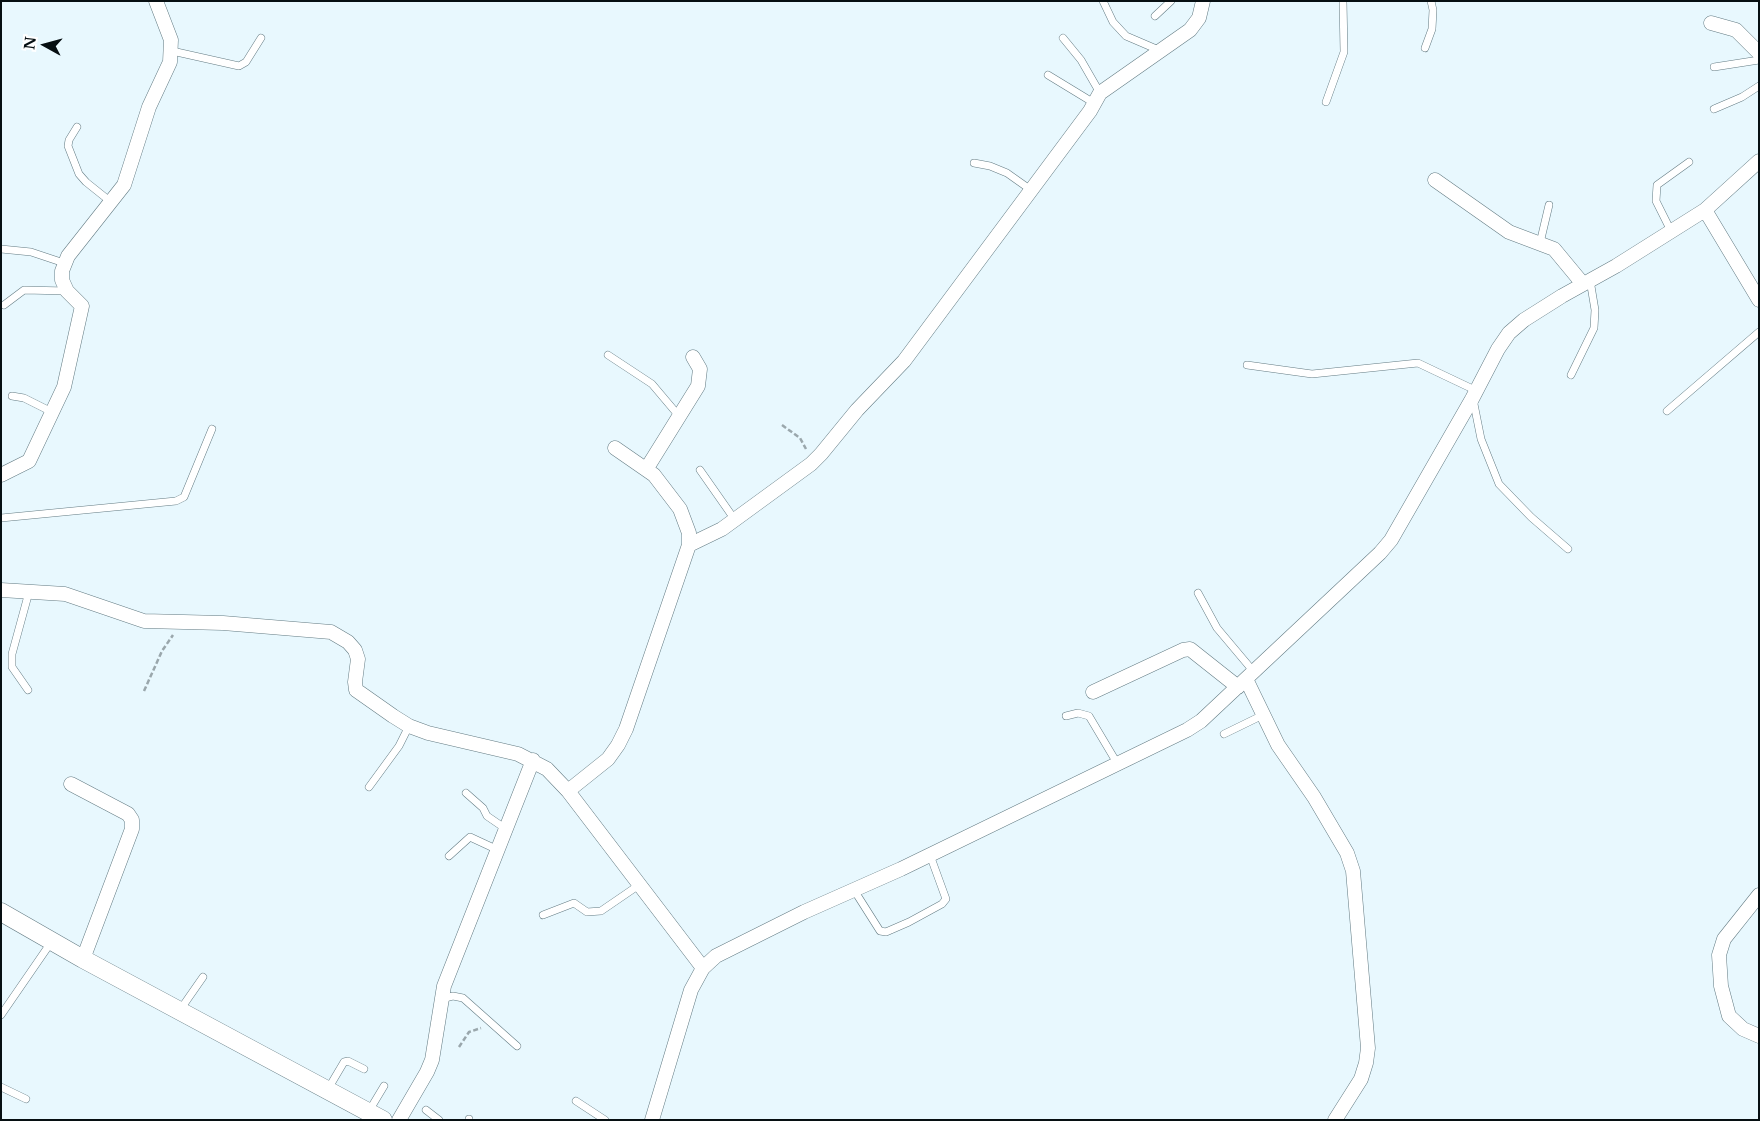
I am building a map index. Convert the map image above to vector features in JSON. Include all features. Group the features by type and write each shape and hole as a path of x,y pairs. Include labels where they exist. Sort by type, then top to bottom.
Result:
{"street":[{"path":"1,475 23,465 28,460 64,387 82,313 79,300 68,291 62,280 64,263 111,202 127,177 149,107 170,62 171,40 156,1"},
{"path":"690,545 712,536 814,461 857,410 904,361 1097,98 1190,30 1199,18 1203,1"},
{"path":"1711,23 1736,30 1759,53"},
{"path":"652,1120 690,990 703,968 716,956 930,855 1187,730 1201,721 1380,553 1391,540 1474,395 1498,349 1509,333 1524,320 1705,210 1759,161"},
{"path":"1435,180 1509,232 1554,249 1587,282"},
{"path":"1705,210 1759,300"},
{"path":"647,468 698,386 700,369 693,357"},
{"path":"568,791 608,759 618,745 632,711 690,545 689,533 680,509 647,468 615,448"},
{"path":"1,590 78,597 132,619 331,632 348,642 355,650 358,659 355,682 356,690 409,726 533,760 547,770 568,791 703,968"},
{"path":"1093,692 1182,650 1190,649 1246,679 1278,745 1314,797 1347,853 1353,871 1368,1048 1361,1079 1335,1120"},
{"path":"399,1120 432,1060 440,1000 533,760"},
{"path":"71,784 128,814 132,820 132,829 83,959"},
{"path":"1759,895 1724,939 1719,956 1720,986 1729,1016 1742,1029 1759,1036"},
{"path":"1,912 83,959 376,1116"}],"lane":[{"path":"1103,1 1113,22 1126,36 1162,52"},
{"path":"1155,16 1171,1"},
{"path":"1326,102 1344,52 1343,1"},
{"path":"1424,48 1432,29 1434,10 1431,1"},
{"path":"172,51 239,66 246,62 262,38"},
{"path":"1063,38 1081,60 1097,98"},
{"path":"1714,67 1759,60"},
{"path":"1048,75 1097,98"},
{"path":"1714,109 1742,97 1759,86"},
{"path":"77,127 69,140 68,146 79,174 111,202"},
{"path":"1671,231 1656,201 1657,185 1689,162"},
{"path":"974,163 990,166 1008,173 1031,190"},
{"path":"1540,243 1549,205"},
{"path":"1,250 31,252 64,263"},
{"path":"1571,375 1594,328 1595,310 1587,282"},
{"path":"4,305 24,290 68,291"},
{"path":"1667,411 1759,332"},
{"path":"608,355 652,384 679,416"},
{"path":"1247,365 1312,374 1418,364 1474,395 1481,439 1499,484 1531,517 1568,549"},
{"path":"12,396 24,398 52,412"},
{"path":"1,518 176,501 184,497 212,429"},
{"path":"700,470 734,520"},
{"path":"28,690 12,667 12,654 29,592"},
{"path":"1198,593 1246,679"},
{"path":"1066,716 1078,713 1089,716 1117,763"},
{"path":"1224,734 1263,715"},
{"path":"369,787 399,746 409,726"},
{"path":"466,792 483,808 487,816 506,829"},
{"path":"449,856 470,837 498,850"},
{"path":"854,890 880,931 886,932 909,922 942,904 946,898 930,855"},
{"path":"543,914 574,903 587,912 601,911 639,884"},
{"path":"1,1015 52,941"},
{"path":"180,1010 203,977"},
{"path":"440,1000 453,996 463,998 517,1046"},
{"path":"328,1089 344,1062 348,1061 364,1069"},
{"path":"376,1116 384,1086"},
{"path":"1,1088 26,1099"},
{"path":"576,1101 605,1120"},
{"path":"426,1110 438,1120"}],"path":[{"path":"782,425 800,438 814,461"},
{"path":"144,691 162,651 182,622"},
{"path":"459,1047 469,1032 492,1024"}]}
